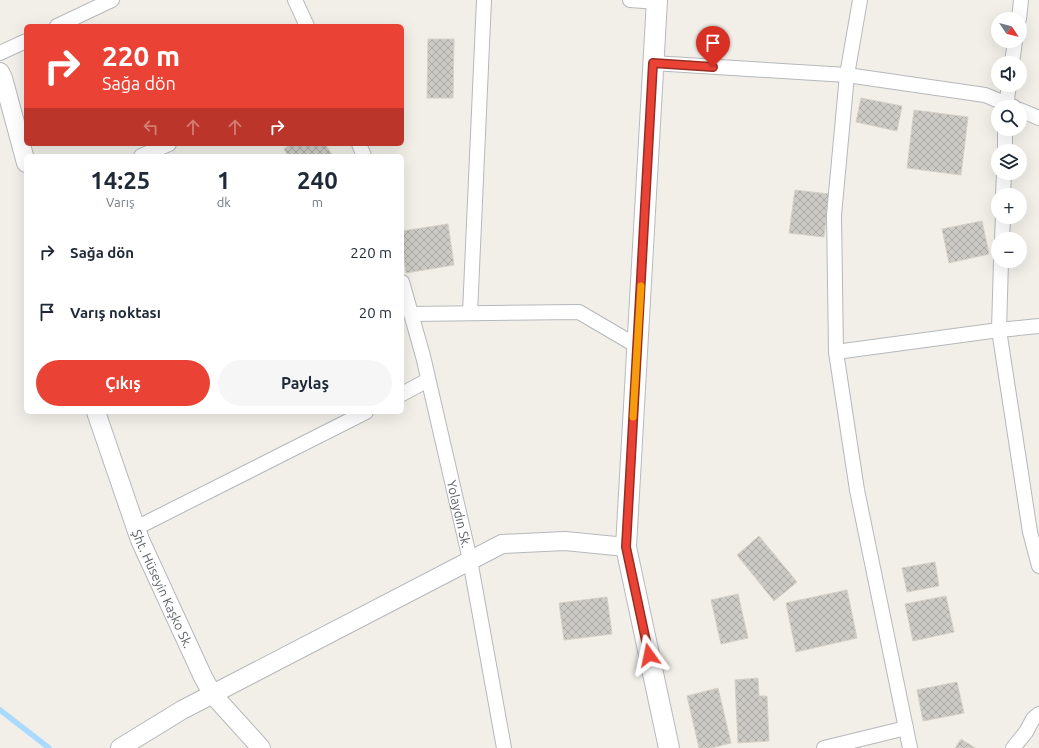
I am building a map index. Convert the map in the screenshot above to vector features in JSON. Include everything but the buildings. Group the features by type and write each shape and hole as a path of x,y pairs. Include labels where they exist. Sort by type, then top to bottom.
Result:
{"main road":[{"path":"657,1 626,547 669,748"}],"street":[{"path":"61,24 112,0"},
{"path":"295,0 306,24"},
{"path":"470,313 484,0"},
{"path":"630,0 657,1"},
{"path":"860,0 847,75 834,215 836,352 857,490 910,748"},
{"path":"1020,12 1021,0"},
{"path":"0,53 24,42"},
{"path":"653,63 847,75 985,95 996,100"},
{"path":"0,72 3,78 24,156"},
{"path":"1027,113 1039,118"},
{"path":"146,154 164,146"},
{"path":"1001,268 999,330 1030,532 1039,566"},
{"name":"Yolaydın Sk.","path":"404,289 428,380 470,560 504,748"},
{"path":"411,314 579,312 637,346"},
{"path":"836,352 1039,326"},
{"path":"404,393 428,380"},
{"name":"Şht. Hüseyin Kaşko Sk.","path":"97,414 140,540 200,669 213,695 261,748"},
{"path":"136,528 362,414"},
{"path":"120,748 182,710 502,544 565,541 626,547"},
{"path":"1013,748 1026,732 1033,719 1039,714"},
{"path":"824,748 906,728"}],"waterway":[{"path":"0,710 49,748"}],"slow traffic":[{"path":"633,417 641,286"}],"route":[{"path":"649,655 626,547 653,63 713,67"}]}
